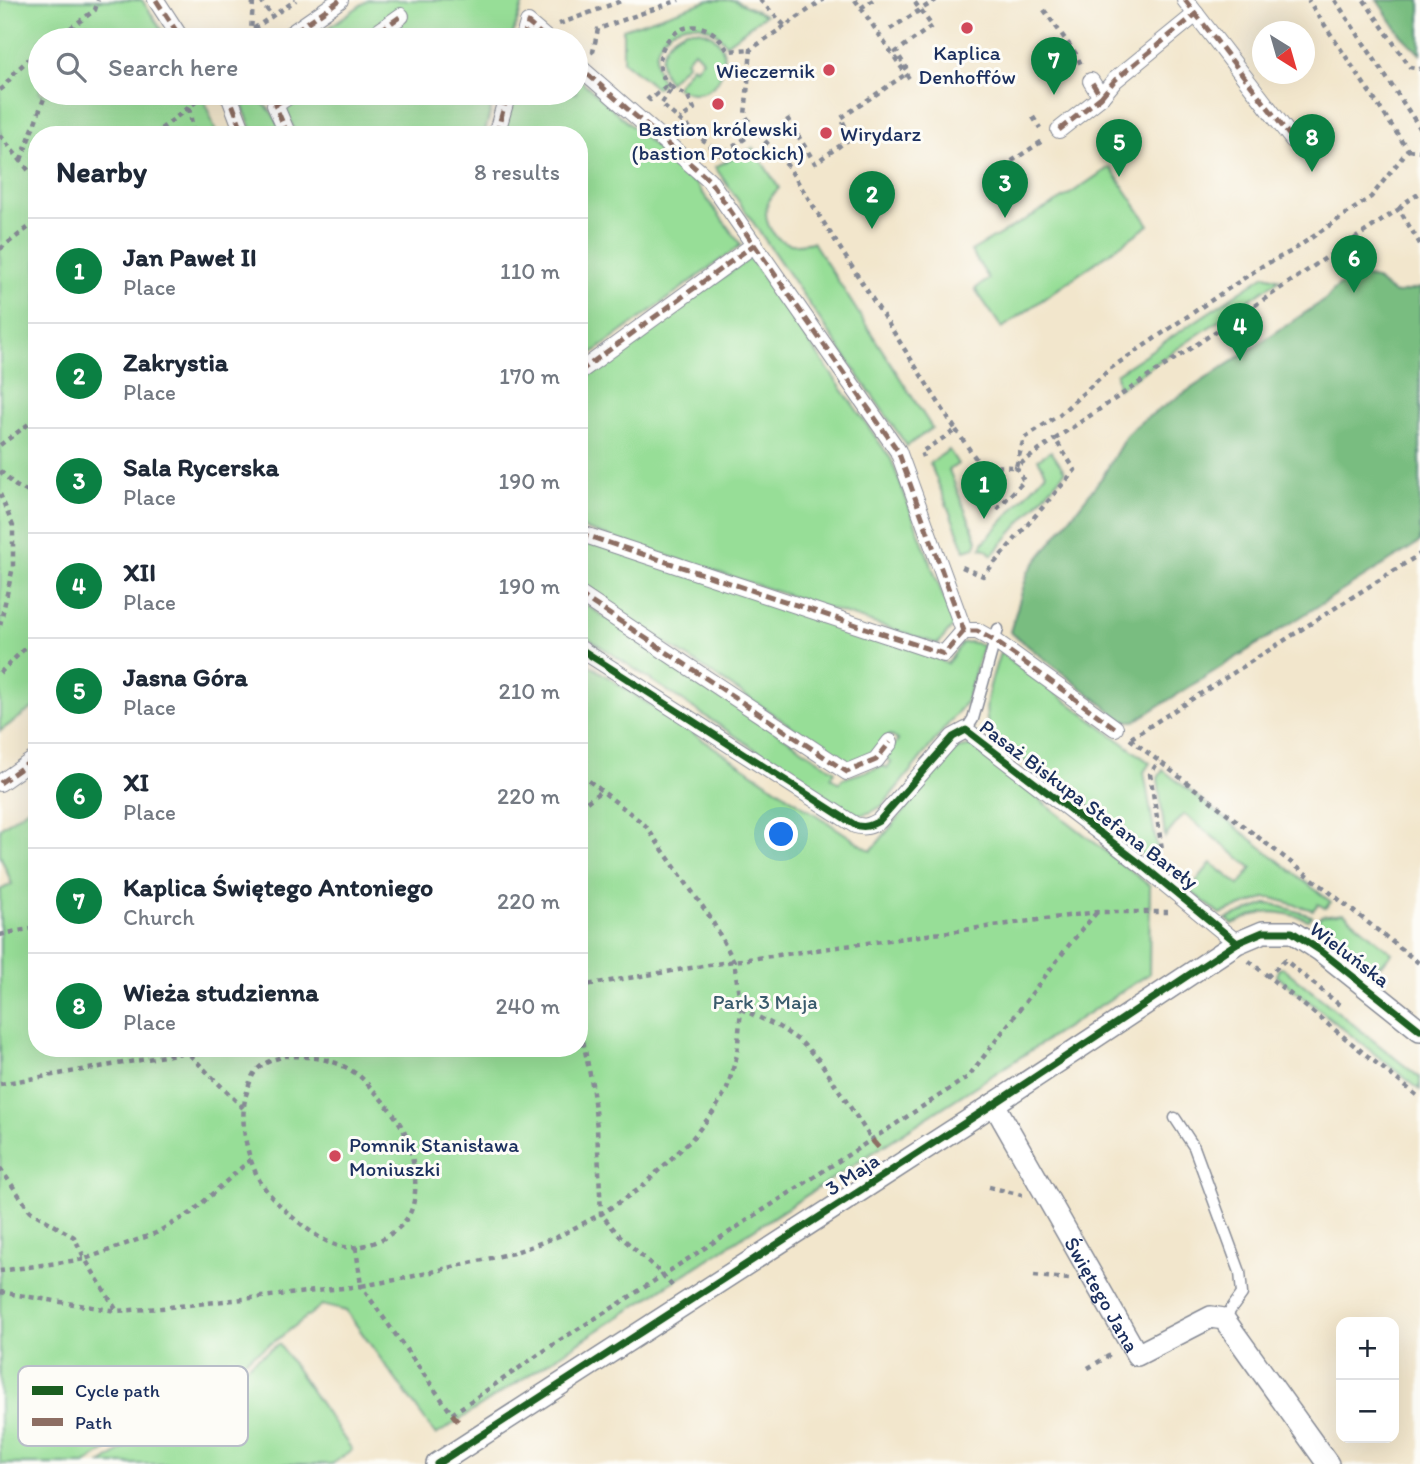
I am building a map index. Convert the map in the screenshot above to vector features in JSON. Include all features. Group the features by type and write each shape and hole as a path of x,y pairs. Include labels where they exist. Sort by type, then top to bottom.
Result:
{"street":[{"path":"156,0 174,28"},
{"path":"300,28 340,0"},
{"path":"1185,0 1293,140"},
{"path":"1054,134 1196,14"},
{"path":"384,28 401,16"},
{"path":"588,74 709,180 898,451 964,631"},
{"path":"1088,77 1101,97"},
{"path":"233,105 241,126"},
{"path":"275,105 284,126"},
{"path":"499,126 505,105"},
{"path":"588,365 755,244"},
{"path":"588,536 944,654 964,631 996,635 1124,734"},
{"path":"588,600 847,772 876,760 890,742"},
{"name":"Pasaż Biskupa Stefana Bareły","path":"588,654 862,827 879,821 953,737 966,730 1146,868 1237,943"},
{"path":"0,783 28,763"},
{"name":"3 Maja","path":"437,1464 1237,943 1263,932 1292,932"},
{"name":"Wieluńska","path":"1292,932 1321,951 1420,1030"},
{"name":"Świętego Jana","path":"993,1104 1137,1355 1211,1317 1224,1319"},
{"path":"1224,1319 1328,1464"}],"lane":[{"path":"966,730 973,719 996,635"},
{"path":"1175,1118 1194,1147 1240,1272 1242,1294 1224,1319"}],"path":[{"path":"70,28 95,10 98,0"},
{"path":"260,0 278,28"},
{"path":"255,28 296,0"},
{"path":"560,23 624,0"},
{"path":"602,60 593,52 598,29 679,0"},
{"path":"760,0 785,26"},
{"path":"756,131 721,155 661,104 670,91 661,74 659,58 666,41 687,27 700,27 710,31 728,51 751,49 823,0"},
{"path":"855,0 910,80"},
{"path":"861,8 873,0"},
{"path":"787,118 815,163 851,138 841,118 904,72 906,67 895,52 932,26 913,0"},
{"path":"890,29 936,0"},
{"path":"1308,0 1408,149 1420,151"},
{"path":"1335,0 1420,128"},
{"path":"1364,0 1410,67 1420,69"},
{"path":"251,28 253,2"},
{"path":"1044,10 1076,54 1088,77"},
{"path":"751,49 746,115 756,131 787,165 981,466"},
{"path":"0,90 28,60"},
{"path":"641,92 650,100 666,87 688,96 694,109 680,119"},
{"path":"34,126 42,105"},
{"path":"165,126 193,105"},
{"path":"189,108 192,126"},
{"path":"1033,117 1037,124"},
{"path":"995,172 1054,134"},
{"path":"0,135 28,169"},
{"path":"21,160 28,141"},
{"path":"1408,149 1371,197 1292,251 1262,266 1111,368 1059,415 1024,438 1016,467 1024,481 998,508 975,505 966,477 981,466 1016,467 1420,193"},
{"path":"1399,209 1420,244"},
{"path":"0,248 28,228"},
{"path":"0,445 28,425"},
{"path":"926,465 921,453 956,430"},
{"path":"958,555 963,568 983,576 1075,470 1055,439"},
{"path":"0,471 16,486 28,492"},
{"path":"0,494 13,526 13,567 0,625"},
{"path":"1420,554 1124,734 1420,964"},
{"path":"0,593 6,597"},
{"path":"0,673 28,645"},
{"path":"1146,868 1162,849 1150,774 1159,761"},
{"path":"0,1292 117,1311 361,1286 513,1253 559,1236 601,1214 639,1189 691,1140 727,1089 737,1055 741,1009 734,961 710,918 645,825 588,780"},
{"path":"588,801 601,791"},
{"path":"356,1247 361,1286 452,1413 557,1342 968,1077 1097,912"},
{"path":"588,985 734,961 1097,912 1150,912"},
{"path":"0,935 28,929"},
{"path":"1237,943 1250,963 1420,1098"},
{"path":"1267,977 1285,960 1342,1007"},
{"path":"741,1009 779,1027 801,1042 820,1060 872,1140"},
{"path":"0,1084 151,1057"},
{"path":"191,1057 244,1109"},
{"path":"281,1057 266,1062 252,1076 244,1109 245,1134 260,1181 273,1199 313,1233 335,1245 356,1247 374,1244 406,1220 414,1201 414,1158 403,1130 387,1106 356,1073 328,1060 309,1057"},
{"path":"586,1057 597,1128 601,1214 618,1234 671,1283"},
{"path":"0,1270 85,1259 156,1233 191,1213 251,1159"},
{"path":"0,1168 30,1211 74,1237 117,1311"},
{"path":"989,1187 1029,1199"},
{"path":"1034,1276 1068,1280 1089,1270"}],"green space":[{"path":"0,0 142,0 160,28 28,28 28,105 206,105 214,126 28,126 28,711 0,731"},
{"path":"368,0 524,0 515,28 385,28 401,9 373,28 328,28"},
{"path":"710,0 734,0 765,15 726,44 713,31 699,25 685,25 672,30 662,39 657,52 656,67 663,83 656,88 623,61 623,29"},
{"path":"1377,0 1420,0 1420,54 1401,35"},
{"path":"686,30 706,32 718,41 724,54 718,81 708,90 693,93 676,87 692,66 695,69 703,60 694,51 686,61 688,63 669,82 664,74 661,59 666,45"},
{"path":"588,87 696,184 741,245 588,356 588,126 504,126 510,105 588,105"},
{"path":"242,105 264,105 279,126 250,126"},
{"path":"288,105 492,105 486,126 293,126 286,109"},
{"path":"753,148 779,188 767,206 768,225 771,230 780,239 791,244 813,242 932,428 907,446 715,167"},
{"path":"1110,167 1149,225 1002,328 975,289 989,279 971,251 1070,194"},
{"path":"750,258 891,459 954,625 938,644 588,530 588,375"},
{"path":"1265,275 1280,279 1118,389 1116,374"},
{"path":"1362,276 1375,279 1395,294 1420,288 1420,542 1135,721 1124,721 1010,632 1028,572 1103,476 1127,434 1142,421 1326,299 1342,284"},
{"path":"949,450 958,464 949,470 977,540 975,547 965,550 930,463"},
{"path":"1051,451 1065,472 992,555 981,548 1046,473 1038,459"},
{"path":"588,541 930,654 947,664 962,643 983,645 966,702 883,805 869,813 854,815 588,638 588,606 835,771 831,777 839,783 842,779 883,766 887,768 891,762 886,756 898,740 890,735 872,757 848,764 588,591"},
{"path":"1000,652 1150,763 1144,772 1157,848 1148,859 991,734 986,713 987,703"},
{"name":"Park 3 Maja","path":"588,664 871,851 955,749 971,746 1150,886 1149,974 436,1435 346,1311 322,1305 282,1336 236,1366 18,1366 18,1446 113,1446 85,1464 0,1464 0,890 12,884 0,855 0,828 28,808 28,1057 588,1057"},
{"path":"1163,770 1331,902 1325,908 1318,904 1313,910 1265,898 1220,914 1189,890 1211,863 1239,885 1252,868 1184,814 1165,837 1158,778"},
{"path":"1266,904 1312,916 1309,920 1270,912 1233,924 1226,919"},
{"path":"1344,913 1392,953 1382,964 1370,967 1314,924 1321,916"},
{"path":"1283,968 1420,1078 1420,1090 1277,976 1278,969"},
{"path":"279,1344 352,1450 332,1464 101,1464 128,1446 248,1446 246,1366"}],"marked path":[{"path":"156,0 174,28"},
{"path":"299,28 340,0"},
{"path":"1185,0 1293,140"},
{"path":"1101,97 1115,80 1196,14"},
{"path":"384,28 401,16"},
{"path":"527,28 528,23 534,28"},
{"path":"588,74 709,180 898,451 964,631 977,631 995,641 1115,728"},
{"path":"1059,130 1101,97 1091,81"},
{"path":"233,105 241,126"},
{"path":"275,105 284,126"},
{"path":"499,126 505,105"},
{"path":"588,365 755,244"},
{"path":"588,536 944,654 964,631"},
{"path":"588,600 847,772 876,760 890,742"},
{"path":"0,783 28,763"},
{"path":"872,1140 879,1148"},
{"path":"452,1414 458,1421"}],"cycle path":[{"path":"588,654 859,826 879,821 953,737 966,730 1146,868 1237,943"},
{"path":"437,1464 994,1104 1237,943 1263,932 1292,932 1321,951 1420,1030"}],"place":[{"name":"Kaplica Denhoffów","path":"967,28"},
{"name":"Wieczernik","path":"829,70"},
{"name":"Kaplica Świętego Antoniego","path":"1054,95"},
{"name":"Bastion królewski (bastion Potockich)","path":"718,104"},
{"name":"Wirydarz","path":"826,133"},
{"name":"Wieża studzienna","path":"1312,172"},
{"name":"Jasna Góra","path":"1119,177"},
{"name":"Sala Rycerska","path":"1005,218"},
{"name":"Zakrystia","path":"872,229"},
{"name":"XI","path":"1354,293"},
{"name":"XII","path":"1240,361"},
{"name":"Jan Paweł II","path":"984,519"},
{"name":"Pomnik Stanisława Moniuszki","path":"335,1156"}]}
